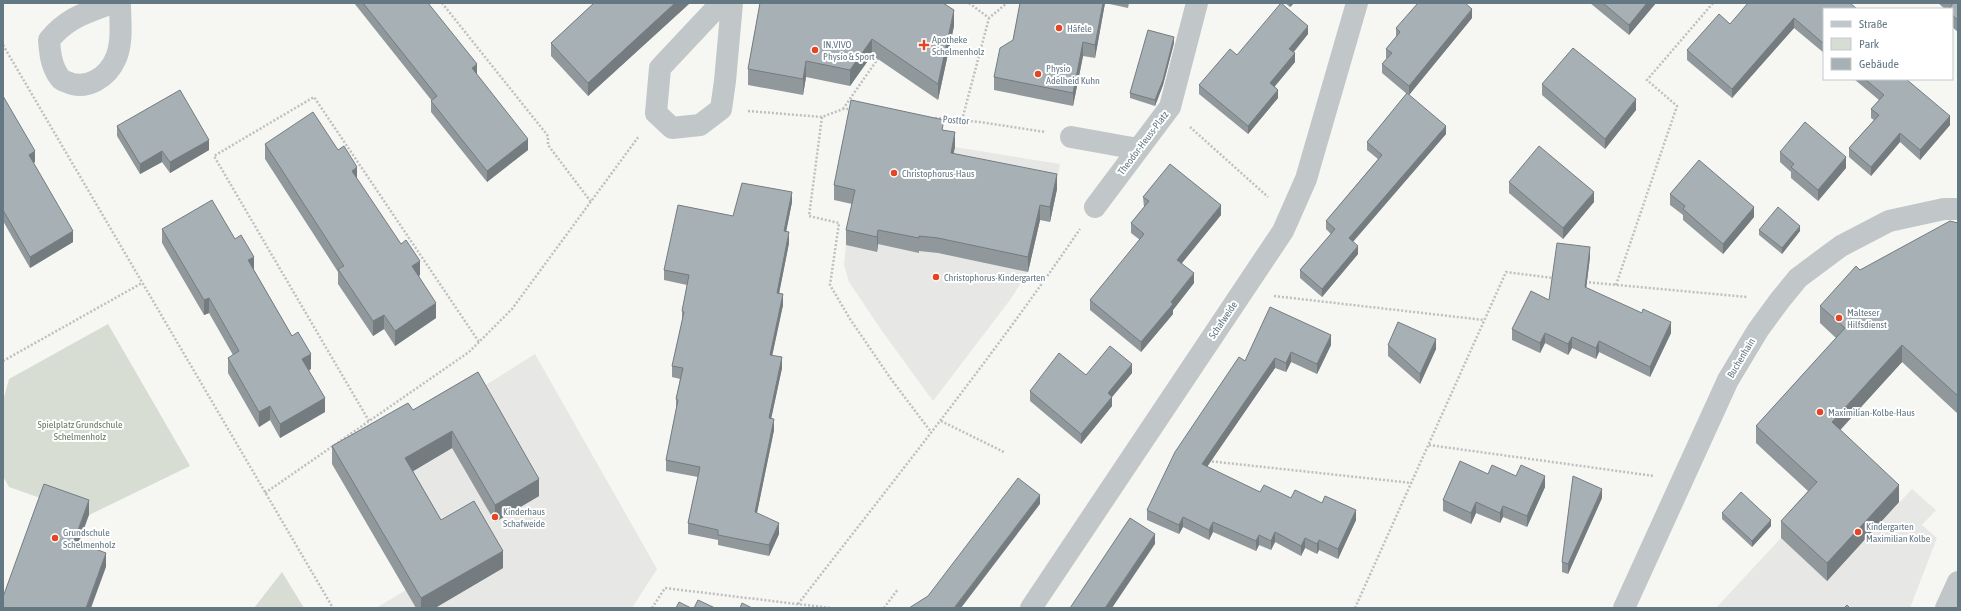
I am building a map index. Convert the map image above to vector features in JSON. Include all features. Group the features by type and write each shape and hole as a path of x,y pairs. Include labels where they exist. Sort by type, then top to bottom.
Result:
{"street":[{"path":"112,3 78,16 59,27 49,40 50,60 60,79 76,86 85,85 106,74 116,58 120,41 120,3"},
{"path":"721,3 660,68 656,113 672,128 700,125 721,109 726,81 732,3"},
{"name":"Theodor-Heuss-Platz","path":"1095,207 1170,107 1197,3"},
{"name":"Schafweide","path":"1031,608 1279,237 1306,179 1357,3"},
{"path":"1072,137 1138,149"},
{"name":"Buchenhain","path":"1624,608 1728,380 1758,330 1798,278 1841,246 1889,221 1944,209 1958,209"},
{"path":"1946,608 1958,582"}],"path":[{"path":"442,3 548,136 548,145 591,202"},
{"path":"969,3 989,18"},
{"path":"962,120 989,18 1007,3"},
{"path":"1616,285 1677,106 1647,80 1713,3"},
{"path":"3,45 333,608"},
{"path":"843,109 880,57"},
{"path":"369,422 214,156 314,97 479,342"},
{"path":"721,109 822,118 843,109 858,110"},
{"path":"265,493 469,352 512,309 656,113"},
{"path":"822,118 809,216 838,223 830,285 850,319 891,379 931,432"},
{"name":"Posttor","path":"932,118 962,120 1072,137"},
{"path":"1203,139 1290,216"},
{"path":"798,604 941,421 1004,337 1095,207"},
{"path":"1358,608 1355,608 1506,272 1558,278"},
{"path":"1580,281 1780,300"},
{"path":"3,361 142,283"},
{"path":"1296,298 1484,320"},
{"path":"941,421 1004,452"},
{"path":"1429,445 1682,479"},
{"path":"1200,461 1412,483"},
{"path":"652,608 665,588 830,608"},
{"path":"884,608 898,589"}],"shaded area":[{"name":"Christophorus-Kindergarten","path":"955,147 1060,164 1050,222 1040,220 1028,272 1010,300 933,401 882,331 849,282 844,265 846,245 876,252 878,244 937,236"},
{"name":"Kinderhaus Schafweide","path":"535,354 657,569 632,608 376,608 406,590 332,464 408,420 478,390"},
{"name":"Kindergarten Maximilian Kolbe","path":"1912,489 1936,510 1922,525 1937,538 1910,608 1716,608 1781,538 1900,502"}],"green space":[{"name":"Spielplatz Grundschule Schelmenholz","path":"108,324 190,466 89,515 9,487 3,476 3,401 9,379"},
{"path":"282,572 304,608 254,608"}],"building":[{"path":"363,3 428,3 477,64 472,68 528,139 487,171 431,101 437,96"},
{"path":"594,3 675,3 588,83 551,43"},
{"name":"IN.VIVO Physio & Sport","path":"760,3 943,3 954,10 938,84 872,39 850,70 806,61 803,79 748,69"},
{"path":"1020,3 1103,3 1095,45 1083,42 1073,93 994,77 1000,48 1013,40"},
{"path":"1281,3 1308,26 1289,49 1295,53 1270,83 1278,90 1248,126 1199,85 1230,49 1237,55"},
{"path":"1418,3 1465,3 1472,9 1409,86 1382,64 1392,53 1386,49 1400,32 1396,28"},
{"path":"1603,3 1647,3 1629,25"},
{"path":"1748,3 1850,3 1856,8 1823,8 1823,43 1794,18 1732,89 1687,50 1719,14 1730,24"},
{"path":"1953,3 1958,3 1958,20 1953,16 1953,8 1950,8"},
{"path":"1148,30 1174,37 1163,80 1155,100 1130,93"},
{"path":"1573,48 1636,99 1605,139 1542,84"},
{"path":"1866,80 1907,80 1950,116 1920,150 1900,133 1871,167 1849,148 1879,115 1871,109 1884,95"},
{"path":"180,90 209,140 170,162 162,151 140,164 117,126"},
{"path":"1407,93 1446,126 1349,238 1358,246 1322,289 1300,270 1335,229 1326,221 1382,155 1367,142"},
{"path":"3,96 35,151 29,155 73,231 30,257 3,210"},
{"path":"851,100 944,120 942,130 955,132 951,153 1057,174 1050,207 1040,205 1028,257 938,238 919,236 919,238 878,230 877,237 846,230 855,190 834,185"},
{"path":"313,112 338,150 344,146 357,167 352,171 401,244 406,240 420,261 412,266 436,303 395,331 384,315 373,321 338,269 344,266 265,144"},
{"path":"1805,122 1846,157 1818,190 1791,167 1794,164 1780,152"},
{"path":"1539,146 1594,192 1563,228 1509,182"},
{"path":"1699,160 1754,207 1723,244 1683,209 1685,206 1670,194"},
{"path":"1170,164 1221,205 1177,260 1194,273 1171,302 1173,304 1141,342 1090,300 1144,234 1131,223 1149,201 1143,197"},
{"path":"742,183 792,192 784,231 789,232 777,293 783,294 770,355 782,357 769,418 774,419 755,512 779,523 769,545 718,535 718,530 688,523 700,467 666,460 678,400 676,399 683,368 672,366 684,312 682,311 689,275 664,270 678,205 733,216"},
{"path":"212,200 235,239 241,235 254,257 248,260 292,336 298,332 311,354 302,359 325,398 280,424 270,406 259,412 228,358 239,351 209,298 204,300 162,229"},
{"path":"1778,207 1800,226 1782,248 1759,230"},
{"path":"1950,221 1958,223 1958,396 1902,345 1832,422 1899,485 1827,563 1781,521 1817,482 1756,426 1845,328 1820,306 1856,266 1860,270"},
{"path":"1557,243 1590,247 1585,287 1642,313 1643,309 1671,322 1650,367 1599,341 1596,348 1572,337 1568,344 1545,333 1540,343 1512,329 1531,291 1549,300"},
{"path":"1270,307 1331,335 1317,364 1291,352 1286,363 1275,358 1202,464 1260,492 1264,485 1291,498 1295,490 1322,503 1325,496 1356,510 1338,549 1319,540 1317,544 1305,538 1301,546 1275,532 1271,541 1259,535 1256,541 1213,522 1209,530 1183,517 1179,525 1147,510 1175,452 1239,357 1245,361"},
{"path":"1398,322 1436,339 1420,374 1388,345"},
{"path":"1110,346 1132,364 1108,393 1112,397 1081,434 1030,391 1059,353 1086,375"},
{"path":"478,372 539,479 495,505 452,431 405,458 441,520 474,501 503,551 421,598 332,446 408,403 413,410"},
{"path":"1460,461 1488,474 1492,465 1516,476 1521,465 1545,476 1527,516 1503,506 1500,513 1476,502 1471,513 1443,500"},
{"path":"1573,476 1602,489 1568,564 1562,562"},
{"path":"1018,478 1040,495 954,608 909,608 928,596"},
{"name":"Grundschule Schelmenholz","path":"44,484 89,500 74,541 106,553 86,608 3,608 3,597"},
{"path":"1741,492 1771,520 1752,541 1722,513"},
{"path":"1130,518 1155,534 1105,608 1070,608"},
{"path":"698,600 715,608 694,608"},
{"path":"679,602 691,608 676,608"},
{"path":"742,603 752,608 740,608"}],"place":[{"name":"Häfele","path":"1059,28"},
{"name":"Apotheke Schelmenholz","path":"924,45"},
{"name":"IN.VIVO Physio & Sport","path":"815,50"},
{"name":"Physio Adelheid Kuhn","path":"1038,74"},
{"name":"Christophorus-Haus","path":"894,173"},
{"name":"Christophorus-Kindergarten","path":"936,277"},
{"name":"Malteser Hilfsdienst","path":"1839,318"},
{"name":"Maximilian-Kolbe-Haus","path":"1820,412"},
{"name":"Kinderhaus Schafweide","path":"495,517"},
{"name":"Kindergarten Maximilian Kolbe","path":"1858,532"},
{"name":"Grundschule Schelmenholz","path":"55,538"}]}
